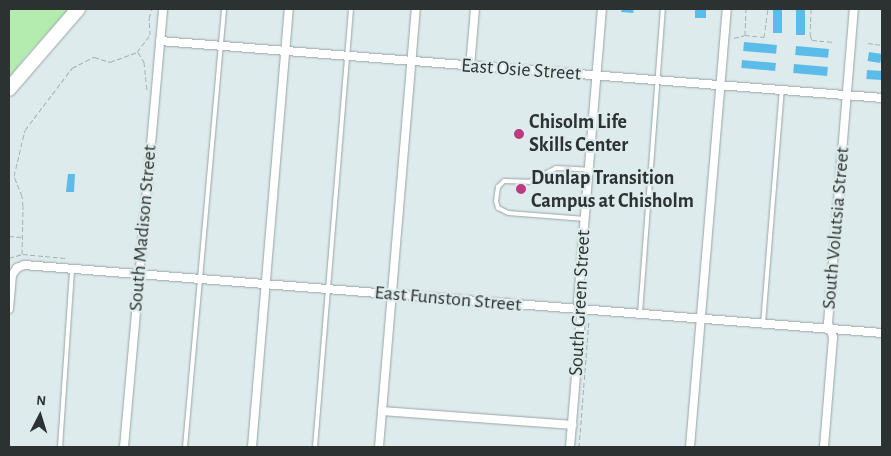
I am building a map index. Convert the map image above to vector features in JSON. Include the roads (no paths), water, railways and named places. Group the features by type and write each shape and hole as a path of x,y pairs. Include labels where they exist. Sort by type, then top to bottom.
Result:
{"highway":[{"path":"9,89 78,9"}],"street":[{"name":"South Madison Street","path":"124,447 163,9"},
{"path":"252,447 289,9"},
{"path":"379,447 416,9"},
{"path":"470,67 475,9"},
{"name":"South Green Street","path":"570,447 581,319 585,219 602,9"},
{"path":"690,447 727,9"},
{"name":"South Volutsia Street","path":"824,447 833,337 828,322 854,9"},
{"name":"East Osie Street","path":"160,41 470,67 882,98"},
{"name":"East Funston Street","path":"9,309 12,275 15,270 24,265 882,333"},
{"path":"382,411 572,425"}],"lane":[{"path":"185,447 224,9"},
{"path":"315,447 351,9"},
{"path":"640,314 663,9"},
{"path":"763,324 782,90"},
{"path":"585,219 508,213 498,208 496,201 498,187 504,181 529,182 556,168 589,170"},
{"path":"60,447 72,269"}],"place":[{"name":"Chisolm Life Skills Center","path":"519,134"},
{"name":"Dunlap Transition Campus at Chisholm","path":"521,189"}]}
